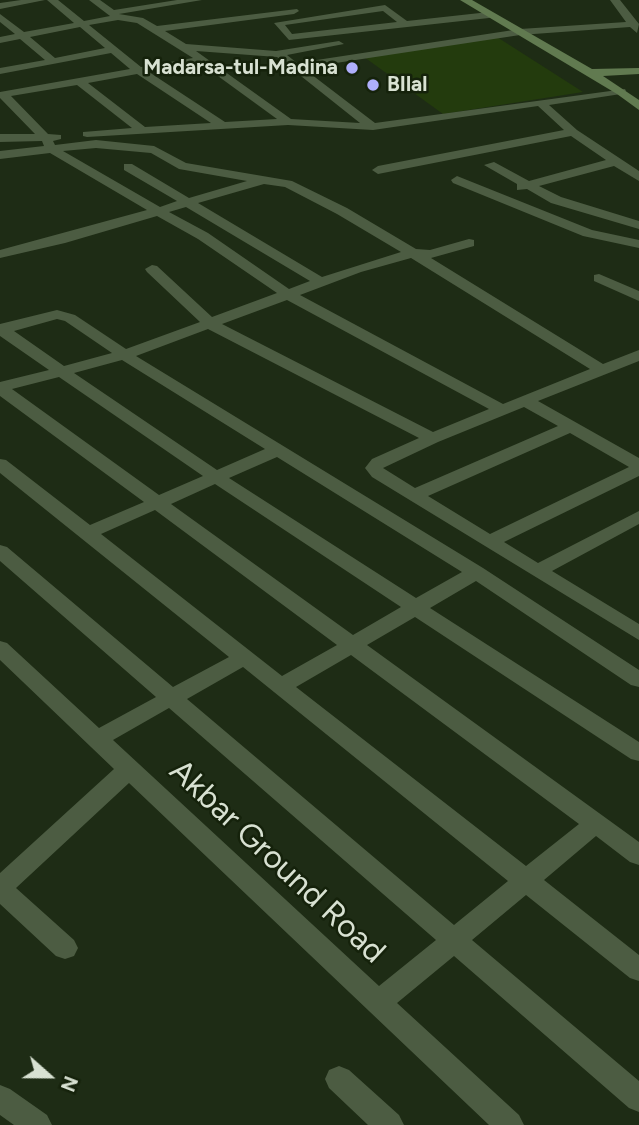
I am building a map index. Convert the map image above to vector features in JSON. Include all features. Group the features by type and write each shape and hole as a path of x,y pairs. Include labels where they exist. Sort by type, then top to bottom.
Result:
{"main road":[{"path":"464,0 587,74 621,91 639,106"},
{"path":"587,74 639,71"}],"street":[{"path":"0,6 40,0"},
{"path":"52,0 138,70 224,127"},
{"path":"94,0 114,15 141,20 297,1"},
{"path":"0,40 197,0"},
{"path":"157,29 374,0"},
{"path":"615,0 626,16 637,24"},
{"path":"405,24 385,8 279,23 289,37 405,24 626,16"},
{"path":"0,18 53,61"},
{"path":"184,47 277,54 498,19"},
{"path":"141,20 184,47 288,122"},
{"path":"296,66 520,32 637,24"},
{"path":"0,71 113,50"},
{"path":"277,54 373,127"},
{"path":"2,95 201,60"},
{"path":"79,81 142,130"},
{"path":"0,155 48,143 142,130 288,122 373,127 621,91"},
{"path":"2,95 48,143 72,163 203,236 287,294 503,410"},
{"path":"541,103 573,132 639,177"},
{"path":"378,170 573,132"},
{"path":"0,138 154,150 183,166 288,184 342,211 413,253 602,370"},
{"path":"496,194 614,162"},
{"path":"490,165 556,200 639,225"},
{"path":"128,167 321,282"},
{"path":"0,254 268,179"},
{"path":"457,180 588,233 639,244"},
{"path":"0,387 124,355 212,325 321,282 413,253 431,254 469,243"},
{"path":"152,269 212,325 432,438"},
{"path":"599,278 639,297"},
{"path":"1,329 57,314 64,316 477,572 639,680"},
{"path":"1,329 217,478 639,753"},
{"path":"638,357 432,438 374,468 638,631"},
{"path":"0,387 639,855"},
{"path":"525,401 639,467"},
{"path":"415,495 571,427"},
{"path":"88,533 278,450"},
{"path":"0,464 639,970"},
{"path":"489,541 639,467"},
{"path":"538,571 639,517"},
{"path":"0,551 639,1100"},
{"path":"282,687 477,572"},
{"name":"Akbar Ground Road","path":"0,648 509,1125"},
{"path":"97,739 245,657"},
{"path":"65,948 0,889 130,769"},
{"path":"378,1003 597,822"},
{"path":"339,1079 379,1122"},
{"path":"0,1098 37,1125"}],"green space":[{"path":"497,37 583,92 443,114 364,57"}],"place":[{"name":"Madarsa-tul-Madina","path":"352,68"},
{"name":"BIlal","path":"373,85"}]}
